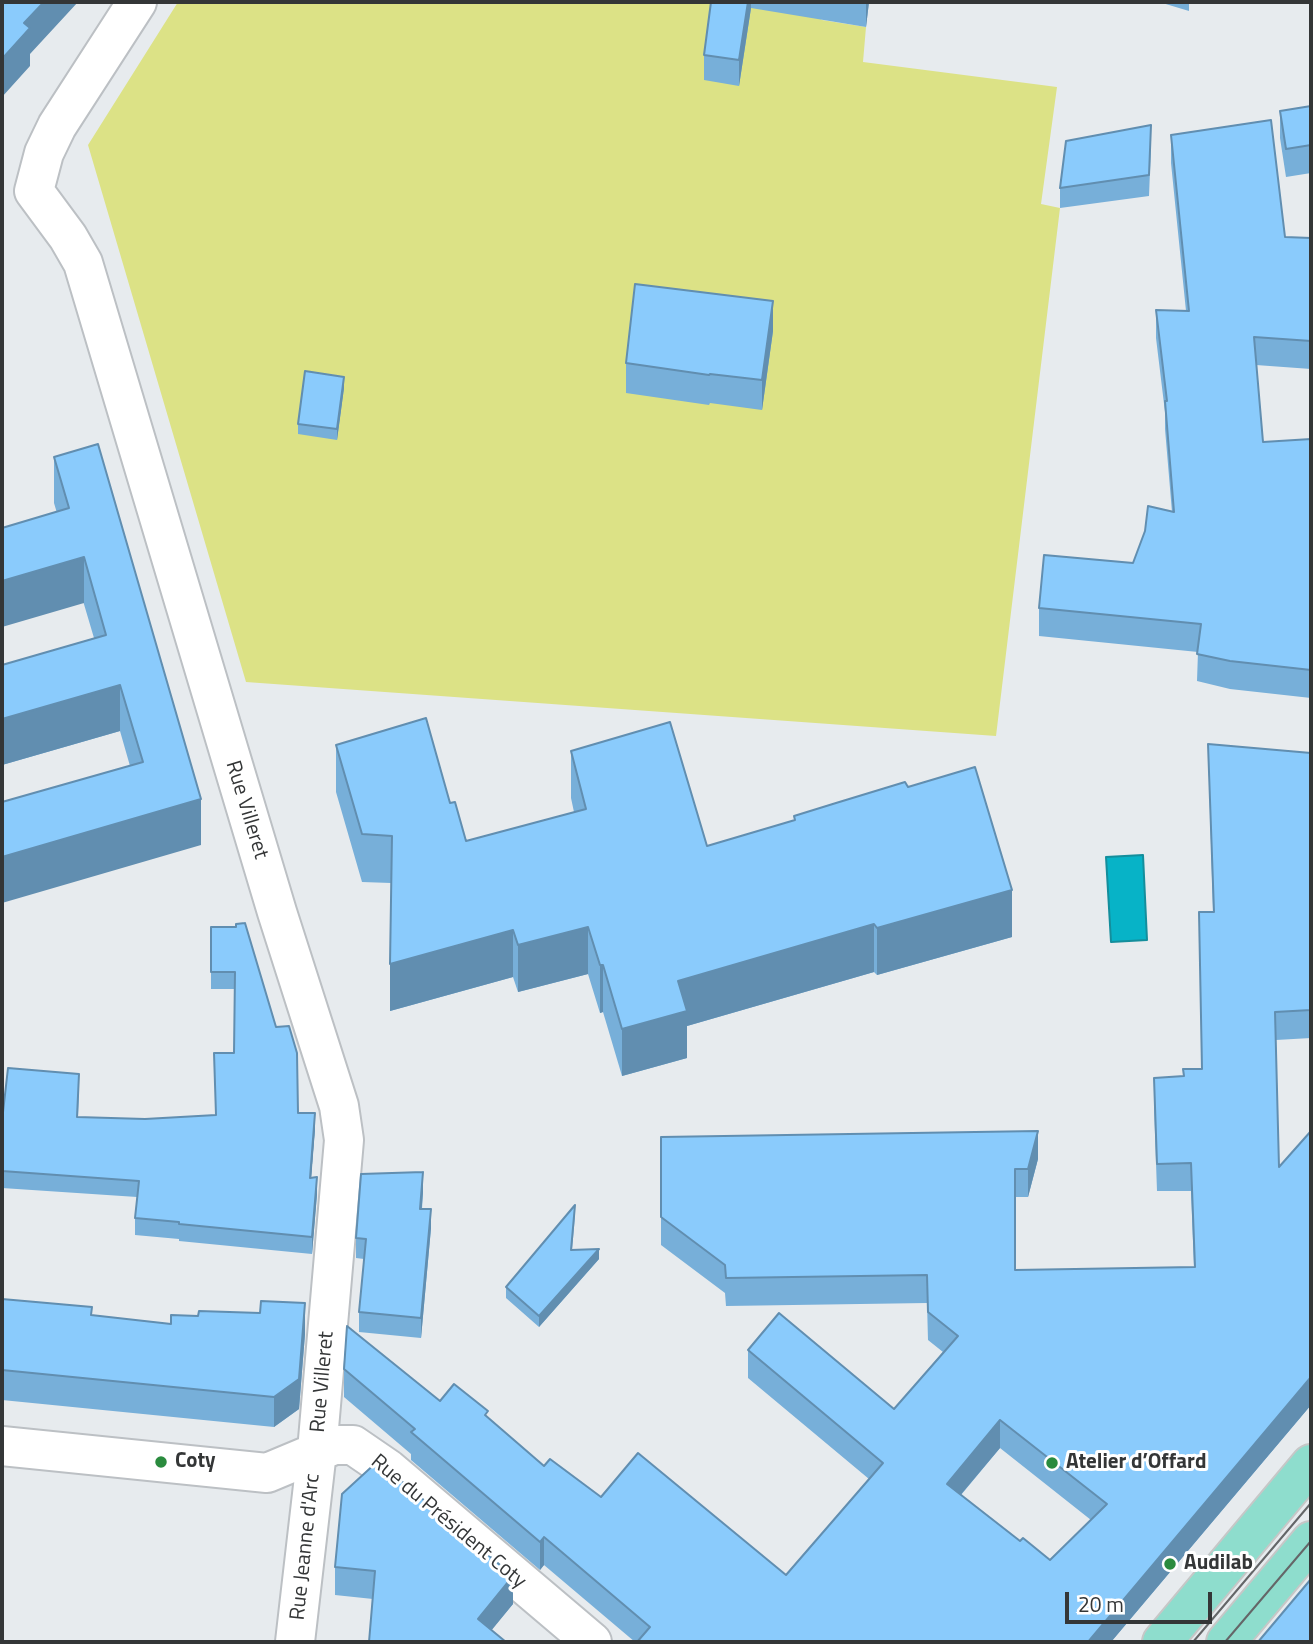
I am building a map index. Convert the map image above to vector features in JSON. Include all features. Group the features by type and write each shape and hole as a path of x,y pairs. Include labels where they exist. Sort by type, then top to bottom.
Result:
{"main road":[{"path":"1162,1642 1311,1464"},
{"path":"1226,1642 1311,1541"}],"street":[{"path":"18,195 58,126 137,2"},
{"name":"Rue Villeret","path":"18,195 68,237 83,262 277,912 340,1106 344,1140 317,1451"},
{"name":"Rue du Président Coty","path":"2,1446 267,1473 334,1445 353,1445 388,1469 592,1642"},
{"name":"Rue Jeanne d'Arc","path":"295,1642 317,1451"}],"green space":[{"path":"178,2 714,2 816,15 822,20 866,27 863,62 1057,87 1041,204 1060,208 996,736 246,682 88,145"}],"water":[{"path":"1143,855 1147,940 1111,942 1106,857"}],"building":[{"path":"2,2 44,2 24,23 30,28 2,59"},
{"path":"711,2 748,2 739,60 704,55"},
{"path":"1311,106 1311,145 1286,149 1280,111"},
{"path":"1271,120 1285,237 1311,238 1311,341 1254,337 1263,442 1311,439 1311,670 1230,661 1197,654 1201,624 1039,608 1044,555 1133,563 1145,531 1148,506 1174,512 1167,401 1156,310 1189,311 1171,135"},
{"path":"1151,125 1149,175 1060,188 1066,141"},
{"path":"635,284 773,301 762,380 626,363"},
{"path":"305,371 344,377 337,429 298,424"},
{"path":"98,444 201,799 2,857 2,802 143,762 120,685 2,719 2,665 106,635 84,557 2,581 2,528 69,508 54,457"},
{"path":"426,718 450,803 455,802 466,841 586,809 571,751 670,722 707,846 795,820 794,816 905,782 908,787 975,767 1012,890 877,928 874,924 678,981 687,1011 622,1029 603,965 600,965 588,927 518,945 513,930 390,964 392,836 362,834 336,745"},
{"path":"1208,744 1311,753 1311,1010 1275,1012 1279,1167 1311,1131 1311,1377 1088,1642 637,1642 650,1627 544,1537 540,1542 411,1432 415,1429 344,1369 347,1326 440,1401 454,1384 488,1411 485,1415 544,1466 550,1459 601,1497 638,1453 786,1575 883,1463 748,1350 779,1313 894,1409 958,1336 928,1312 927,1275 726,1278 725,1265 661,1217 661,1137 1038,1131 1028,1169 1015,1169 1015,1270 1195,1267 1191,1163 1157,1164 1154,1078 1184,1076 1183,1069 1202,1069 1199,912 1214,912","holes":["1000,1420 1107,1504 1050,1560 1023,1538 1020,1541 947,1484"]},
{"path":"245,923 276,1027 289,1026 297,1053 298,1113 315,1113 310,1178 317,1177 312,1237 135,1218 139,1181 2,1171 2,1121 8,1068 79,1074 77,1117 145,1119 216,1115 214,1053 234,1053 235,972 211,972 211,927 236,927 236,924"},
{"path":"423,1172 420,1209 431,1209 421,1318 359,1312 366,1239 356,1238 361,1174"},
{"path":"575,1205 571,1250 599,1249 539,1316 506,1287"},
{"path":"2,1299 92,1307 91,1315 171,1324 171,1315 198,1316 199,1311 260,1313 261,1301 305,1303 299,1379 274,1397 2,1370"},
{"path":"378,1461 513,1576 478,1619 506,1642 369,1642 375,1571 335,1567 342,1494"},
{"path":"1311,1579 1311,1642 1258,1642"}],"tram line":[{"path":"1193,1642 1311,1503"},
{"path":"1225,1642 1311,1541"}],"place":[{"name":"Coty","path":"161,1462"},
{"name":"Atelier d’Offard","path":"1052,1463"},
{"name":"Audilab","path":"1170,1564"}]}
